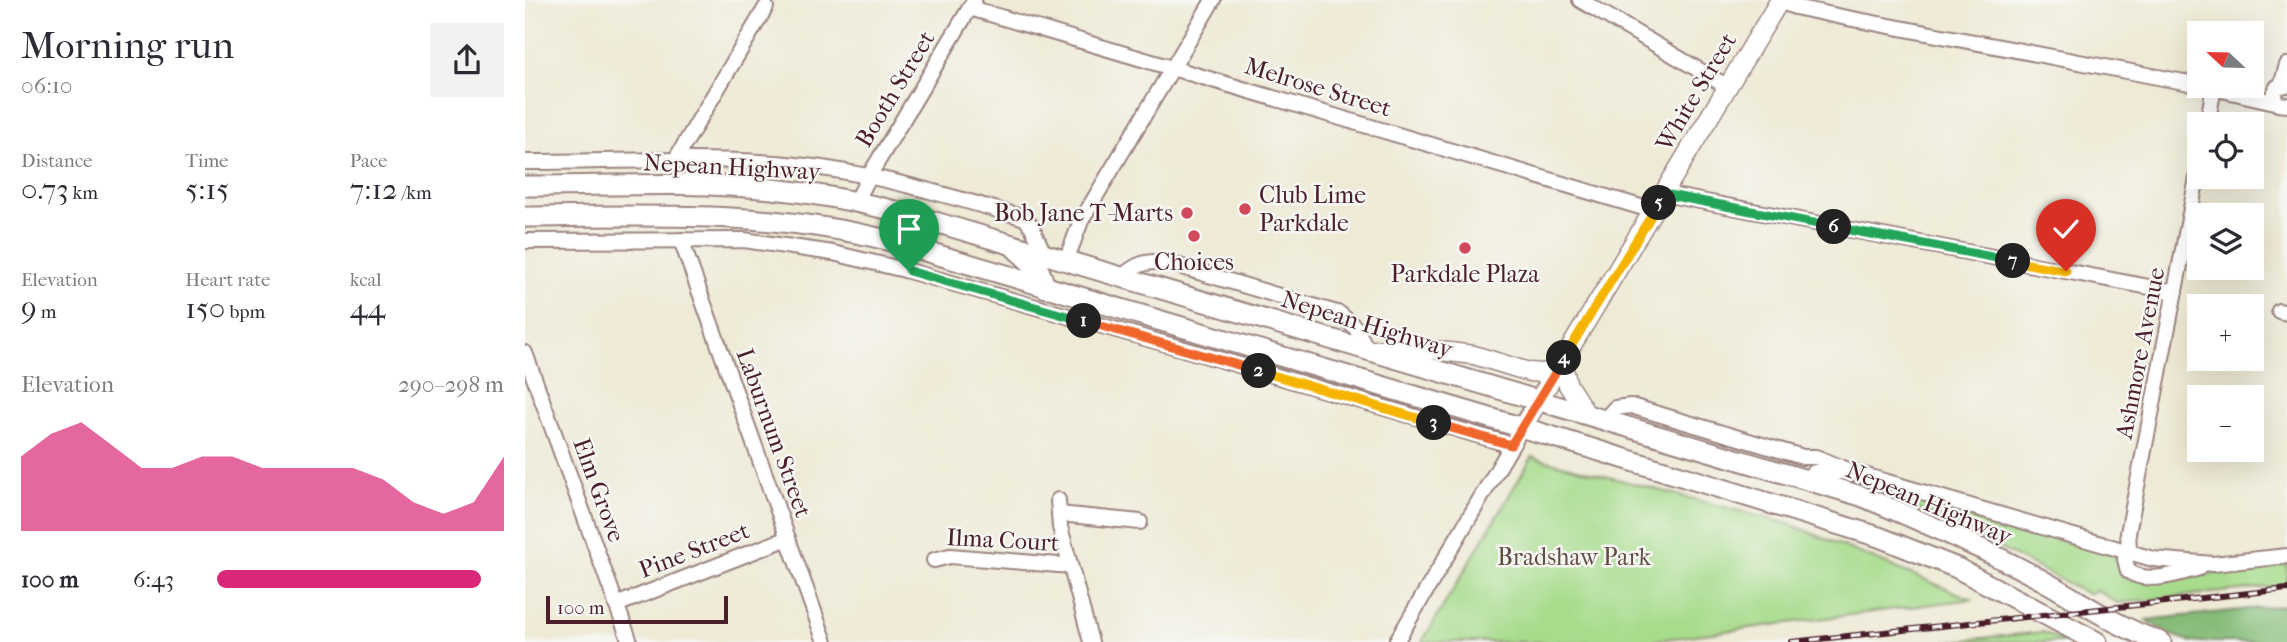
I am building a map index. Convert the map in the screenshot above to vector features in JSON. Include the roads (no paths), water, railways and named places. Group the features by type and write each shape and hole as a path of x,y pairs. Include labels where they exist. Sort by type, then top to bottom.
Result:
{"highway":[{"name":"Nepean Highway","path":"525,186 717,186 772,189 856,202 1010,244 1861,496 1931,525 2161,642"},
{"name":"Nepean Highway","path":"525,217 704,216 777,220 891,241 1879,537 1957,568 2097,642"},
{"path":"1010,244 1037,268 1046,288"},
{"path":"1066,261 1091,299"},
{"path":"1429,400 1438,371"}],"main road":[{"name":"White Street","path":"1522,428 1779,0"},
{"path":"1368,350 1400,346 1470,355 1529,372 1546,373 1559,366 1568,385 1596,417"}],"street":[{"path":"1066,261 1081,221 1213,0"},
{"path":"1580,0 1728,87"},
{"path":"1779,0 1795,7 1831,15 2187,82"},
{"name":"Melrose Street","path":"972,4 1172,68 1654,211"},
{"name":"Booth Street","path":"856,202 972,4"},
{"path":"674,162 766,7"},
{"path":"2281,94 2287,65"},
{"path":"525,163 776,163 869,177 903,183 1025,218 1044,254"},
{"name":"Ashmore Avenue","path":"2127,552 2128,533 2195,189"},
{"path":"1664,194 2175,292"},
{"name":"Laburnum Street","path":"681,240 825,642"},
{"path":"525,241 754,241 821,250 909,271 1511,445"},
{"path":"1039,308 1046,288"},
{"name":"Elm Grove","path":"525,353 630,642"},
{"path":"1596,417 1615,408 1631,406 1803,457 1816,457 1853,472 2127,552 2167,561 2213,564"},
{"name":"White Street","path":"1396,642 1522,428"},
{"path":"1804,479 1815,472 1853,472"},
{"path":"1091,642 1060,527 1058,507 1140,522"},
{"name":"Pine Street","path":"616,605 788,538"},
{"path":"2127,552 2125,559 2128,571 2142,577 2175,574 2213,564 2287,556"},
{"name":"Ilma Court","path":"934,560 950,556 1070,566"}],"railway":[{"path":"1791,642 2287,589"}],"place":[{"name":"Club Lime Parkdale","path":"1245,209"},
{"name":"Bob Jane T-Marts","path":"1187,213"},
{"name":"Choices","path":"1194,236"},
{"name":"Parkdale Plaza","path":"1465,248"}],"park label":[{"name":"Bradshaw Park","path":"1574,557"}]}
